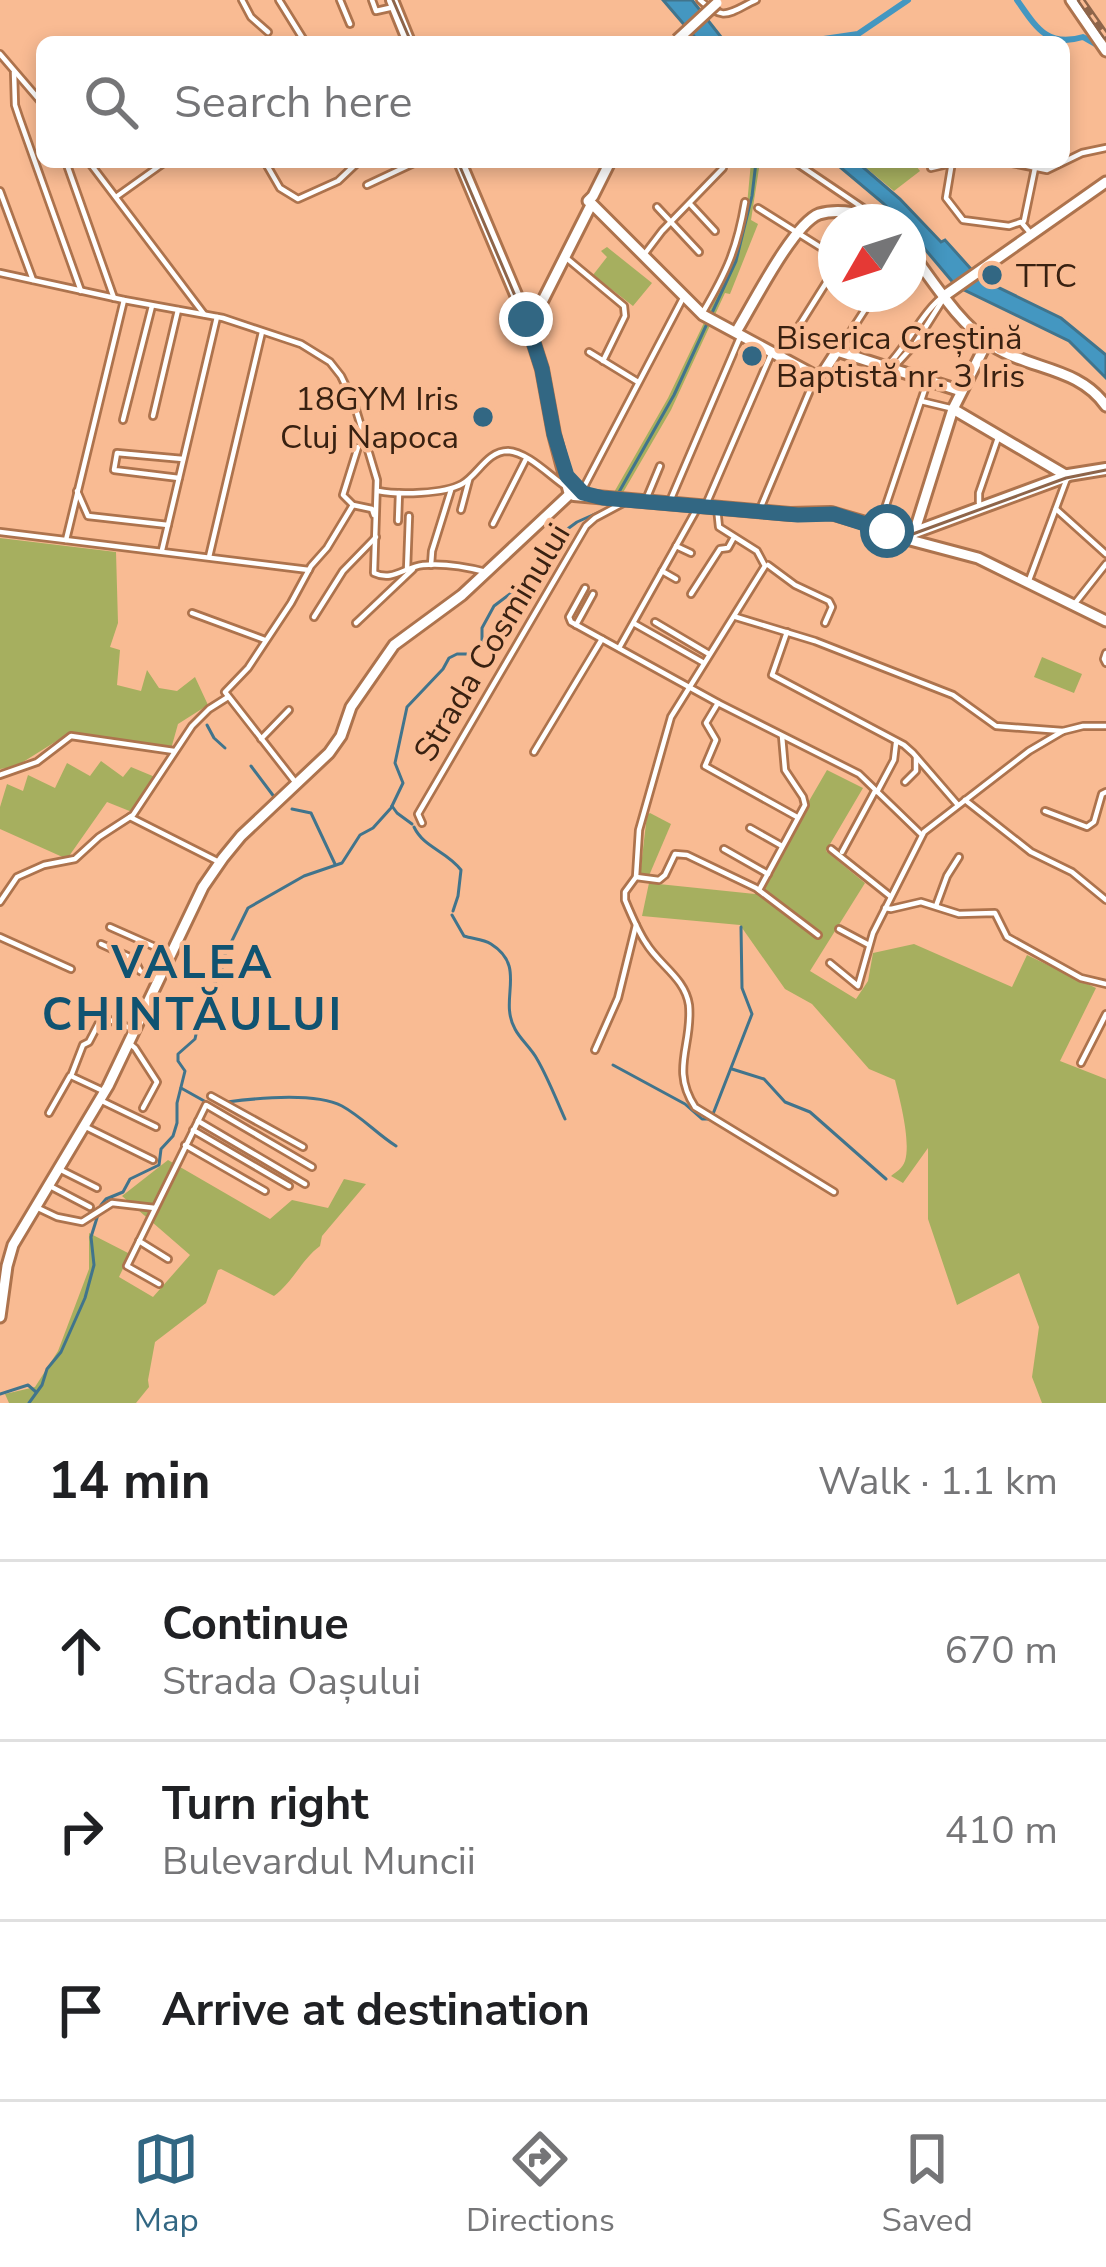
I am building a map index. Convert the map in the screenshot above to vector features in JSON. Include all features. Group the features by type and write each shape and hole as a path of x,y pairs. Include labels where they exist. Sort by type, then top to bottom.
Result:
{"main road":[{"path":"393,3 407,36"},
{"path":"463,168 518,301 530,315 554,434 572,487 603,498 834,514 911,537 1052,480 1103,472"}],"street":[{"path":"242,0 251,17 268,32"},
{"path":"279,0 301,36"},
{"path":"340,0 350,24"},
{"path":"372,0 376,11 393,3"},
{"path":"682,36 722,0"},
{"path":"704,2 722,15 756,0"},
{"path":"1071,0 1102,45"},
{"path":"0,54 36,96"},
{"path":"14,72 15,105 36,165"},
{"path":"1070,159 1106,148"},
{"path":"37,168 81,291"},
{"path":"68,168 114,298"},
{"path":"94,168 204,314"},
{"path":"116,197 157,168"},
{"path":"268,168 284,191 301,198 338,182 354,168"},
{"path":"367,184 403,168"},
{"path":"530,315 543,301 607,168"},
{"path":"618,168 622,170"},
{"path":"643,256 723,168"},
{"path":"804,168 857,204"},
{"path":"950,168 946,198 964,221 1024,224"},
{"path":"1032,235 1024,224 1036,168 1054,168"},
{"path":"889,368 936,302 1106,182"},
{"path":"0,191 33,280"},
{"path":"706,316 738,244 746,202"},
{"path":"591,204 706,316 816,376"},
{"path":"689,204 715,231"},
{"path":"657,207 699,252"},
{"path":"758,208 818,245"},
{"path":"669,504 739,333 797,232 818,215"},
{"path":"564,256 624,306 625,316 603,361"},
{"path":"926,272 988,342 1008,355 1073,377 1106,406"},
{"path":"0,273 217,316 311,349 335,368 361,420 378,491 374,573 386,578 431,565 486,572"},
{"path":"619,649 676,546 707,507 776,354 818,292"},
{"path":"378,491 451,489 469,480 496,454 509,452 572,487 585,486 684,297"},
{"path":"66,540 124,301"},
{"path":"123,420 152,306"},
{"path":"154,416 178,310"},
{"path":"759,512 816,376 863,312"},
{"path":"161,552 217,316"},
{"path":"209,557 262,332"},
{"path":"988,342 953,409 911,537 978,558 1106,621"},
{"path":"837,351 961,391"},
{"path":"589,352 638,382"},
{"path":"884,530 928,380"},
{"path":"921,401 953,409 1067,476 1028,583"},
{"path":"981,509 978,498 999,435"},
{"path":"358,447 343,495 353,506 372,509 376,519"},
{"path":"179,478 114,470 117,453 183,459"},
{"path":"494,524 526,458"},
{"path":"645,502 660,466"},
{"path":"461,510 469,480"},
{"path":"0,1317 9,1253 103,1096 203,886 219,862 336,743 351,707 387,652 462,595 572,487"},
{"path":"431,565 451,489"},
{"path":"77,491 88,516 168,525"},
{"path":"398,521 399,493"},
{"name":"Strada Cosminului","path":"422,823 418,814 585,528 625,500"},
{"path":"298,784 225,692 248,668 353,506"},
{"path":"707,507 718,525 757,551 766,564 829,601 832,607 825,623"},
{"path":"1056,509 1106,554"},
{"path":"407,570 410,516"},
{"path":"0,532 309,570"},
{"path":"314,617 343,571 376,536"},
{"path":"691,594 719,550 728,548 734,537"},
{"path":"676,546 691,554"},
{"path":"766,564 670,717 639,830 636,877 624,896 646,945 673,974 688,1001 682,1074 692,1104 834,1192"},
{"path":"1074,605 1106,564"},
{"path":"356,622 416,567"},
{"path":"662,571 676,579"},
{"path":"585,588 570,621 859,774 922,836"},
{"path":"576,625 593,594"},
{"path":"192,613 265,640"},
{"path":"734,616 952,695 996,726 1063,730 1106,726"},
{"path":"655,622 709,654"},
{"path":"633,623 704,663"},
{"path":"788,632 772,675 896,741 917,757 958,806"},
{"path":"534,752 602,639"},
{"path":"1106,653 1106,663"},
{"path":"0,902 16,877 75,859 130,817 203,714 229,697"},
{"path":"718,703 706,722 716,740 705,766 797,817"},
{"path":"261,739 290,710"},
{"path":"830,963 858,986 884,908 922,836 1029,751 1063,730"},
{"path":"0,775 37,761 71,736 174,751"},
{"path":"759,890 805,802 781,771 782,736"},
{"path":"842,852 894,760 896,741"},
{"path":"905,782 916,770 917,757"},
{"path":"1045,812 1087,827 1094,823 1106,792"},
{"path":"965,800 1030,852 1072,872 1106,900"},
{"path":"130,817 219,862"},
{"path":"750,828 782,847"},
{"path":"724,849 768,874"},
{"path":"831,849 890,896"},
{"path":"636,877 659,880 675,854 682,853 759,890 818,935"},
{"path":"936,906 959,857"},
{"path":"884,908 921,902 967,915 994,913 1007,938 1087,981 1106,984"},
{"path":"596,1050 618,998 637,922"},
{"path":"110,927 173,955"},
{"path":"839,929 869,944"},
{"path":"0,937 70,969"},
{"path":"100,944 134,959 138,970 159,980"},
{"path":"1081,1063 1106,1014"},
{"path":"50,1113 100,1018 135,1030"},
{"path":"129,1043 157,1082 142,1108"},
{"path":"70,1076 156,1127"},
{"path":"211,1096 303,1148"},
{"path":"159,1284 127,1266 206,1105 312,1167"},
{"path":"198,1121 305,1184"},
{"path":"85,1126 153,1160"},
{"path":"193,1130 289,1186"},
{"path":"185,1145 265,1191"},
{"path":"59,1168 97,1188"},
{"path":"48,1185 90,1207"},
{"path":"35,1207 82,1222 112,1203 155,1208"},
{"path":"139,1241 168,1259"}],"green space":[{"path":"750,168 759,168 751,220 758,224 730,294 725,293 671,410 621,496 613,494 668,398 734,260"},
{"path":"866,168 918,168 920,171 894,191"},
{"path":"607,247 652,283 633,306 593,275 607,257 601,251"},
{"path":"0,538 116,552 118,623 110,647 120,650 117,685 141,691 147,670 159,688 177,691 195,677 208,705 178,724 171,749 71,732 15,767 0,769"},
{"path":"1042,657 1082,674 1074,693 1034,677"},
{"path":"101,761 123,777 131,767 155,777 132,812 107,802 67,859 0,829 7,784 23,791 28,775 55,788 67,763 90,776"},
{"path":"827,770 863,788 826,851 865,883 810,971 856,999 868,981 873,953 914,944 1012,987 1027,955 1096,988 1060,1061 1106,1079 1106,1403 1042,1403 1032,1377 1039,1327 1019,1273 957,1305 928,1219 928,1148 903,1183 891,1176 905,1161 907,1143 895,1080 869,1069 812,1004 785,989 740,925 642,916 649,883 755,894"},
{"path":"650,813 671,824 648,878 640,875"},
{"path":"168,1160 270,1219 292,1200 328,1208 344,1179 366,1184 322,1236 320,1246 274,1296 218,1270 206,1303 155,1342 149,1387 136,1403 9,1403 5,1394 35,1387 58,1351 89,1269 89,1233 130,1254 119,1277 153,1297 190,1255 122,1196"}],"water":[{"path":"663,0 692,0 720,36 694,36"},
{"path":"841,168 864,168 905,204 884,204"},
{"path":"926,226 979,278 1061,318 1106,355 1106,378 1069,341 956,286 926,250"}],"waterway":[{"path":"844,36 858,34 908,0"},
{"path":"1017,0 1049,36"},
{"path":"1070,40 1083,37 1097,45 1106,38"},
{"path":"619,492 674,395 736,261 755,168"},
{"path":"29,1403 61,1352 85,1298 94,1265 91,1237 101,1205 123,1192 130,1179 159,1165 161,1149 173,1136 185,1071 178,1054 195,1039 201,1011 248,908 304,876 342,863 360,835 391,808 403,783 395,763 407,707 449,658 482,647 482,628 494,606 519,587 543,547 615,501"},
{"path":"207,725 225,748"},
{"path":"251,766 275,798"},
{"path":"392,806 412,824"},
{"path":"292,809 311,813 335,864"},
{"path":"414,827 461,870 453,911"},
{"path":"452,915 464,936 491,944 508,963 511,1018 541,1066 565,1119"},
{"path":"713,1114 752,1014 742,988 741,927"},
{"path":"613,1065 685,1104 702,1119 710,1119"},
{"path":"732,1069 764,1079 785,1102 810,1112 886,1179"},
{"path":"181,1088 206,1102"},
{"path":"227,1102 286,1097 330,1102 349,1110 396,1146"},
{"path":"0,1394 28,1385 36,1392"}],"tram line":[{"path":"393,0 408,36"},
{"path":"461,168 533,338 566,475 587,496 834,515 910,535 1066,478 1106,470"}],"railway":[{"path":"1081,0 1106,36"}],"place":[{"name":"TTC","path":"992,275"},
{"name":"Biserica Creștină Baptistă nr. 3 Iris","path":"752,356"},
{"name":"18GYM Iris Cluj Napoca","path":"483,417"}],"district":[{"name":"VALEA CHINTĂULUI","path":"193,988"}],"route":[{"path":"526,319 567,476 585,494 773,513 834,514 887,531"}]}
